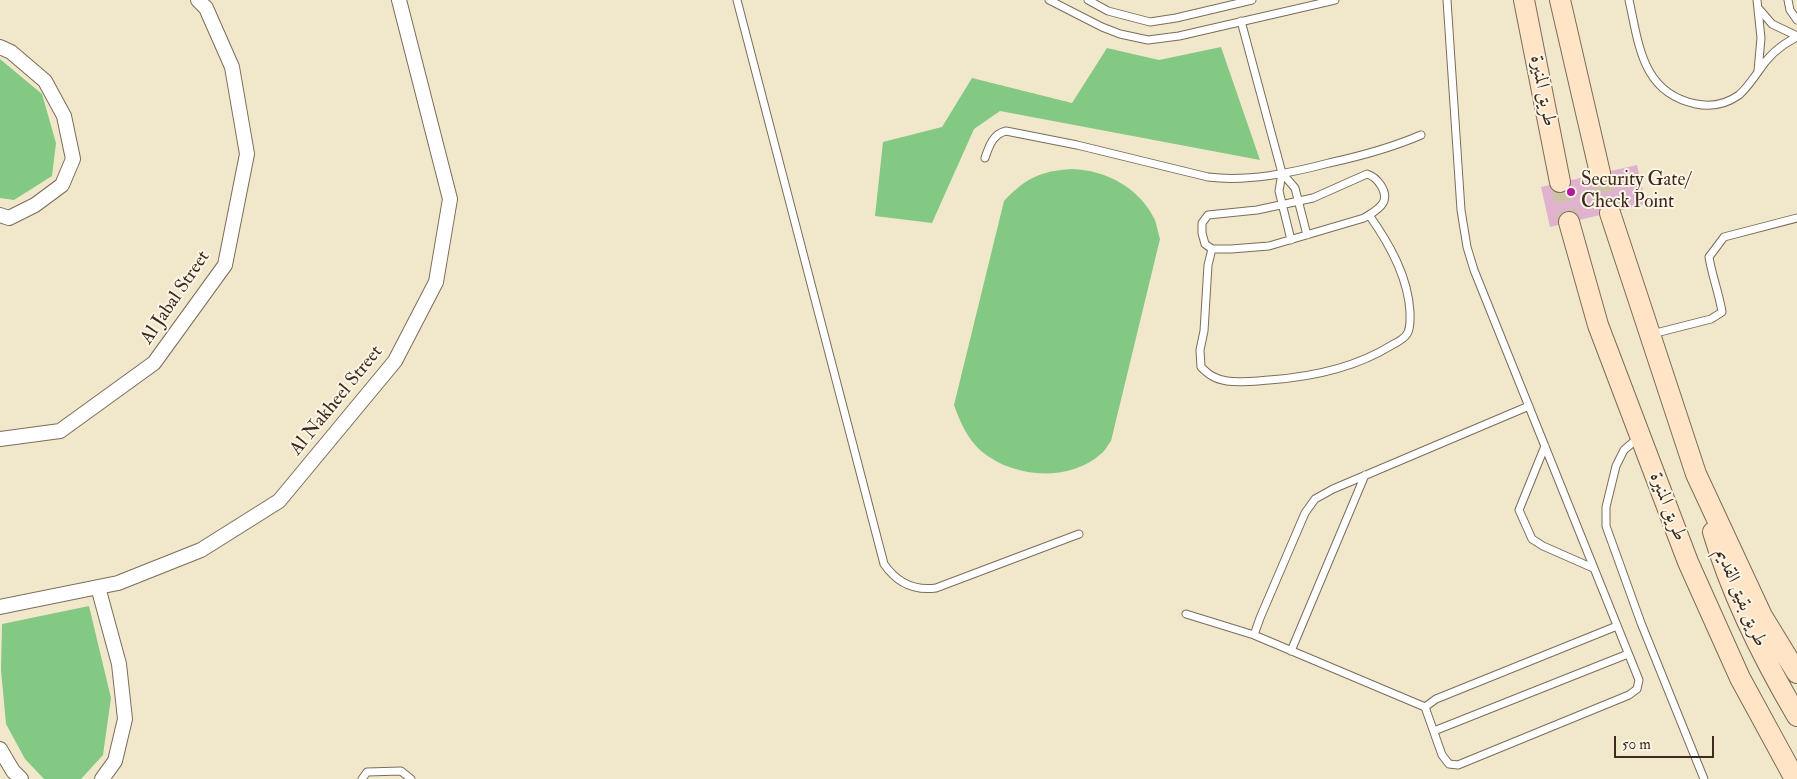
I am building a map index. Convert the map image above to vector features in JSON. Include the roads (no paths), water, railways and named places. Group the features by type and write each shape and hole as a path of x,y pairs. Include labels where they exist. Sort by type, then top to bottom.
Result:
{"main road":[{"name":"طريق المنيرة","path":"1524,0 1560,182"},
{"name":"طريق المنيرة","path":"1560,0 1600,173"},
{"name":"طريق المنيرة","path":"1610,213 1696,474 1762,616 1797,673"},
{"name":"طريق المنيرة","path":"1569,222 1598,325 1688,562 1740,678 1795,779"},
{"name":"طريق بقيق القديم","path":"1696,474 1722,562 1772,673 1797,716"}],"street":[{"name":"Al Jabal Street","path":"0,439 60,431 154,364 225,265 247,154 232,67 206,8 198,0"},
{"name":"Al Nakheel Street","path":"0,607 118,583 201,550 279,501 396,361 436,282 450,199 399,0"},
{"path":"0,47 12,52 45,81 64,116 73,158 62,185 35,205 18,214 9,218 0,215"},
{"path":"98,587 119,664 125,719 115,761 102,779"},
{"path":"0,749 13,771 21,779"}],"lane":[{"path":"737,0 884,564 890,573 905,584 916,588 936,588 1079,534"},
{"path":"1049,0 1102,27 1120,34 1148,40 1179,36 1335,0"},
{"path":"1088,0 1108,10 1150,22 1176,18 1252,0"},
{"path":"1186,614 1254,636 1425,707 1442,754 1449,764 1458,765 1471,761 1629,695 1637,689 1639,680 1474,270 1467,247 1461,210 1447,0"},
{"path":"1629,0 1644,62 1651,76 1659,86 1678,99 1707,106 1726,103 1738,95 1749,85 1770,56 1782,44 1797,36"},
{"path":"1758,0 1761,38 1758,71"},
{"path":"1788,0 1790,10 1797,20"},
{"path":"1758,8 1772,24 1797,36"},
{"path":"1241,21 1282,173 1279,191 1291,240"},
{"path":"985,158 994,138 1000,132 1006,131 1077,145 1208,177 1241,178 1282,173 1377,152 1420,135"},
{"path":"1282,173 1295,188 1307,235"},
{"path":"1367,174 1373,176 1378,181 1385,196 1383,203 1377,210 1364,218 1269,246 1231,250 1212,248 1205,244 1202,234 1202,223 1208,215 1257,210 1298,201 1312,198 1367,174"},
{"path":"1212,248 1208,265 1204,331 1200,350 1201,367 1210,376 1227,381 1252,382 1285,379 1335,370 1378,354 1398,342 1407,334 1410,323 1409,298 1399,266 1369,215"},
{"path":"1650,335 1711,319 1722,312 1720,296 1711,270 1709,257 1724,238 1797,218"},
{"path":"1254,636 1305,513 1315,499 1365,475 1529,406"},
{"path":"1640,436 1632,441 1624,450 1616,466 1606,507 1606,526 1641,623 1704,779"},
{"path":"1545,446 1519,510 1532,539 1543,546 1593,568"},
{"path":"1291,651 1365,475"},
{"path":"1425,707 1436,699 1617,626"},
{"path":"1434,731 1628,654"},
{"path":"362,779 366,772 401,772 411,779"}],"tunnel":[{"path":"1600,173 1610,213"},
{"path":"1560,182 1569,222"}],"place":[{"name":"Security Gate/ Check Point","path":"1571,192"}]}
